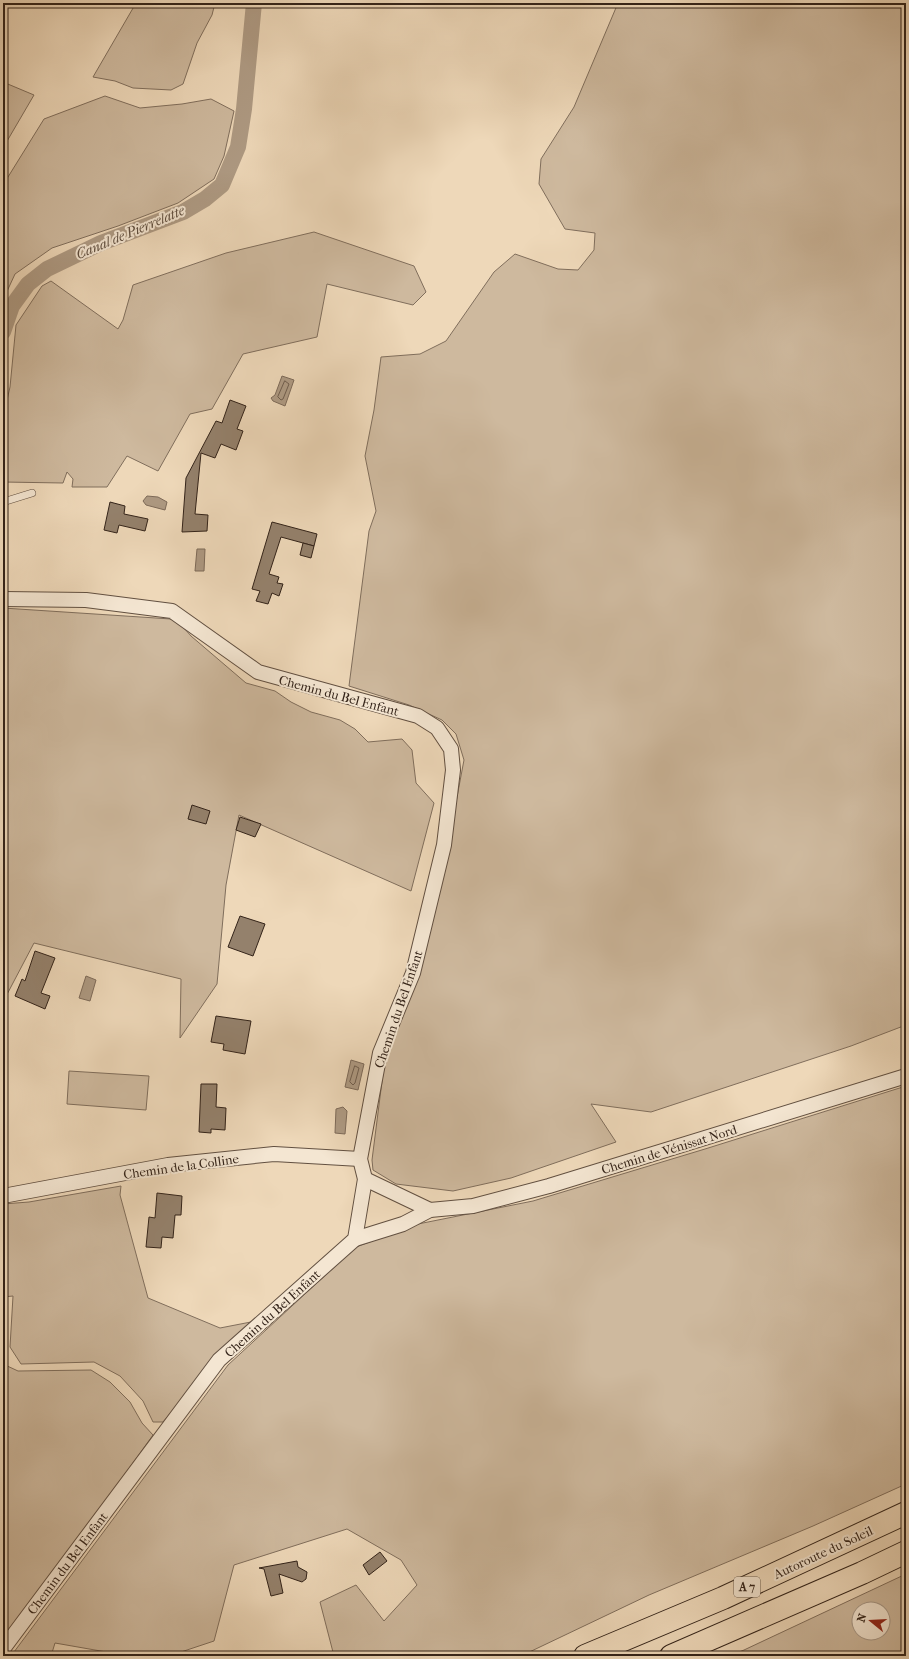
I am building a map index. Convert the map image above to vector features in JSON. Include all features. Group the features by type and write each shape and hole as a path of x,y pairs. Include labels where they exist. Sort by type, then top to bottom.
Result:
{"highway":[{"name":"Autoroute du Soleil","path":"585,1656 723,1598 906,1512"},
{"name":"A 7","path":"671,1656 862,1573 906,1552"}],"street":[{"name":"Chemin du Bel Enfant","path":"3,599 86,600 172,611 258,672 418,716 437,728 451,749 453,770 444,845 413,973 380,1053 360,1159 365,1179 355,1239 219,1360 3,1649"},
{"name":"Chemin de Vénissat Nord","path":"355,1239 403,1224 430,1210 473,1206 549,1186 906,1076"},
{"name":"Chemin de la Colline","path":"3,1196 168,1165 274,1154 360,1159"},
{"path":"365,1179 430,1210"}],"lane":[{"path":"3,502 32,493"}],"shaded area":[{"path":"136,3 215,3 212,15 197,43 183,84 171,90 133,88 115,81 93,77"},
{"path":"618,3 906,3 906,1025 851,1046 651,1112 591,1104 616,1142 511,1178 453,1191 396,1184 373,1170 372,1160 387,1042 454,813 464,760 456,734 442,720 409,705 349,686 369,531 376,511 365,456 374,410 381,357 420,354 446,341 494,272 515,254 558,269 578,270 594,250 595,233 565,229 539,184 541,159 574,107"},
{"path":"3,82 34,95 3,148"},
{"path":"105,96 140,108 182,104 211,99 234,111 224,156 214,179 178,203 118,226 52,248 15,274 3,300 3,185 44,119"},
{"path":"314,232 414,266 426,292 413,305 327,284 317,337 243,354 212,409 190,414 158,471 127,456 107,487 72,487 73,479 67,472 63,483 3,482 3,418 10,387 16,325 42,286 51,281 118,329 123,320 133,285 226,253"},
{"path":"3,608 171,619 183,627 191,636 246,683 275,691 291,702 311,712 340,720 355,729 368,742 402,739 412,750 416,783 434,803 411,891 239,815 226,885 217,984 180,1038 181,979 34,943 3,1002"},
{"path":"69,1071 149,1076 146,1110 67,1104"},
{"path":"906,1086 906,1484 813,1526 649,1595 521,1656 334,1656 320,1602 356,1585 384,1621 417,1585 401,1560 347,1529 234,1565 214,1641 169,1656 119,1656 112,1653 55,1643 51,1656 11,1656 228,1365 356,1247 418,1224 533,1201"},
{"path":"121,1186 120,1195 148,1298 220,1328 256,1321 215,1359 163,1422 153,1422 143,1401 120,1376 94,1362 21,1364 10,1347 13,1296 3,1297 3,1204 29,1202"},
{"path":"3,1364 18,1371 91,1370 110,1382 130,1402 142,1423 153,1435 3,1644"},
{"path":"906,1574 906,1656 729,1656 744,1650"}],"water":[{"path":"282,376 294,380 285,406 273,401 271,398 275,395"},
{"path":"147,496 158,497 167,502 165,510 146,505 143,501"},
{"path":"197,549 205,549 204,571 195,571"},
{"path":"86,976 96,980 90,1001 79,998"},
{"path":"351,1060 364,1064 358,1090 345,1087"},
{"path":"343,1107 347,1111 345,1134 335,1133 336,1109"}],"building":[{"path":"230,400 246,406 237,429 243,431 236,450 221,444 215,458 201,453 195,514 208,515 207,531 182,532 186,478 216,421 222,423"},
{"path":"110,502 125,506 124,514 148,519 145,531 119,525 117,533 104,530"},
{"path":"272,522 317,534 314,546 281,537 269,574 279,577 277,583 283,584 279,596 272,593 268,604 256,601 260,591 252,589"},
{"path":"303,543 314,546 311,558 300,555"},
{"path":"192,805 210,811 206,824 188,819"},
{"path":"240,817 261,824 255,837 236,830"},
{"path":"240,916 265,924 253,956 228,947"},
{"path":"35,951 55,958 41,993 50,996 45,1009 15,996 22,979 25,981"},
{"path":"216,1016 251,1021 245,1054 223,1050 224,1044 211,1042"},
{"path":"201,1084 217,1084 216,1107 226,1108 225,1130 211,1129 211,1133 199,1132"},
{"path":"157,1193 182,1196 181,1215 175,1215 173,1238 162,1237 161,1248 146,1247 149,1217 155,1218"},
{"path":"380,1552 387,1561 369,1575 363,1565"},
{"path":"297,1561 298,1567 307,1572 306,1579 302,1582 279,1574 283,1593 271,1596 264,1569 259,1568"}],"waterway":[{"name":"Canal de Pierrelatte","path":"3,332 12,306 28,284 47,269 101,243 183,212 205,199 222,185 238,147 244,109 254,3"}]}
